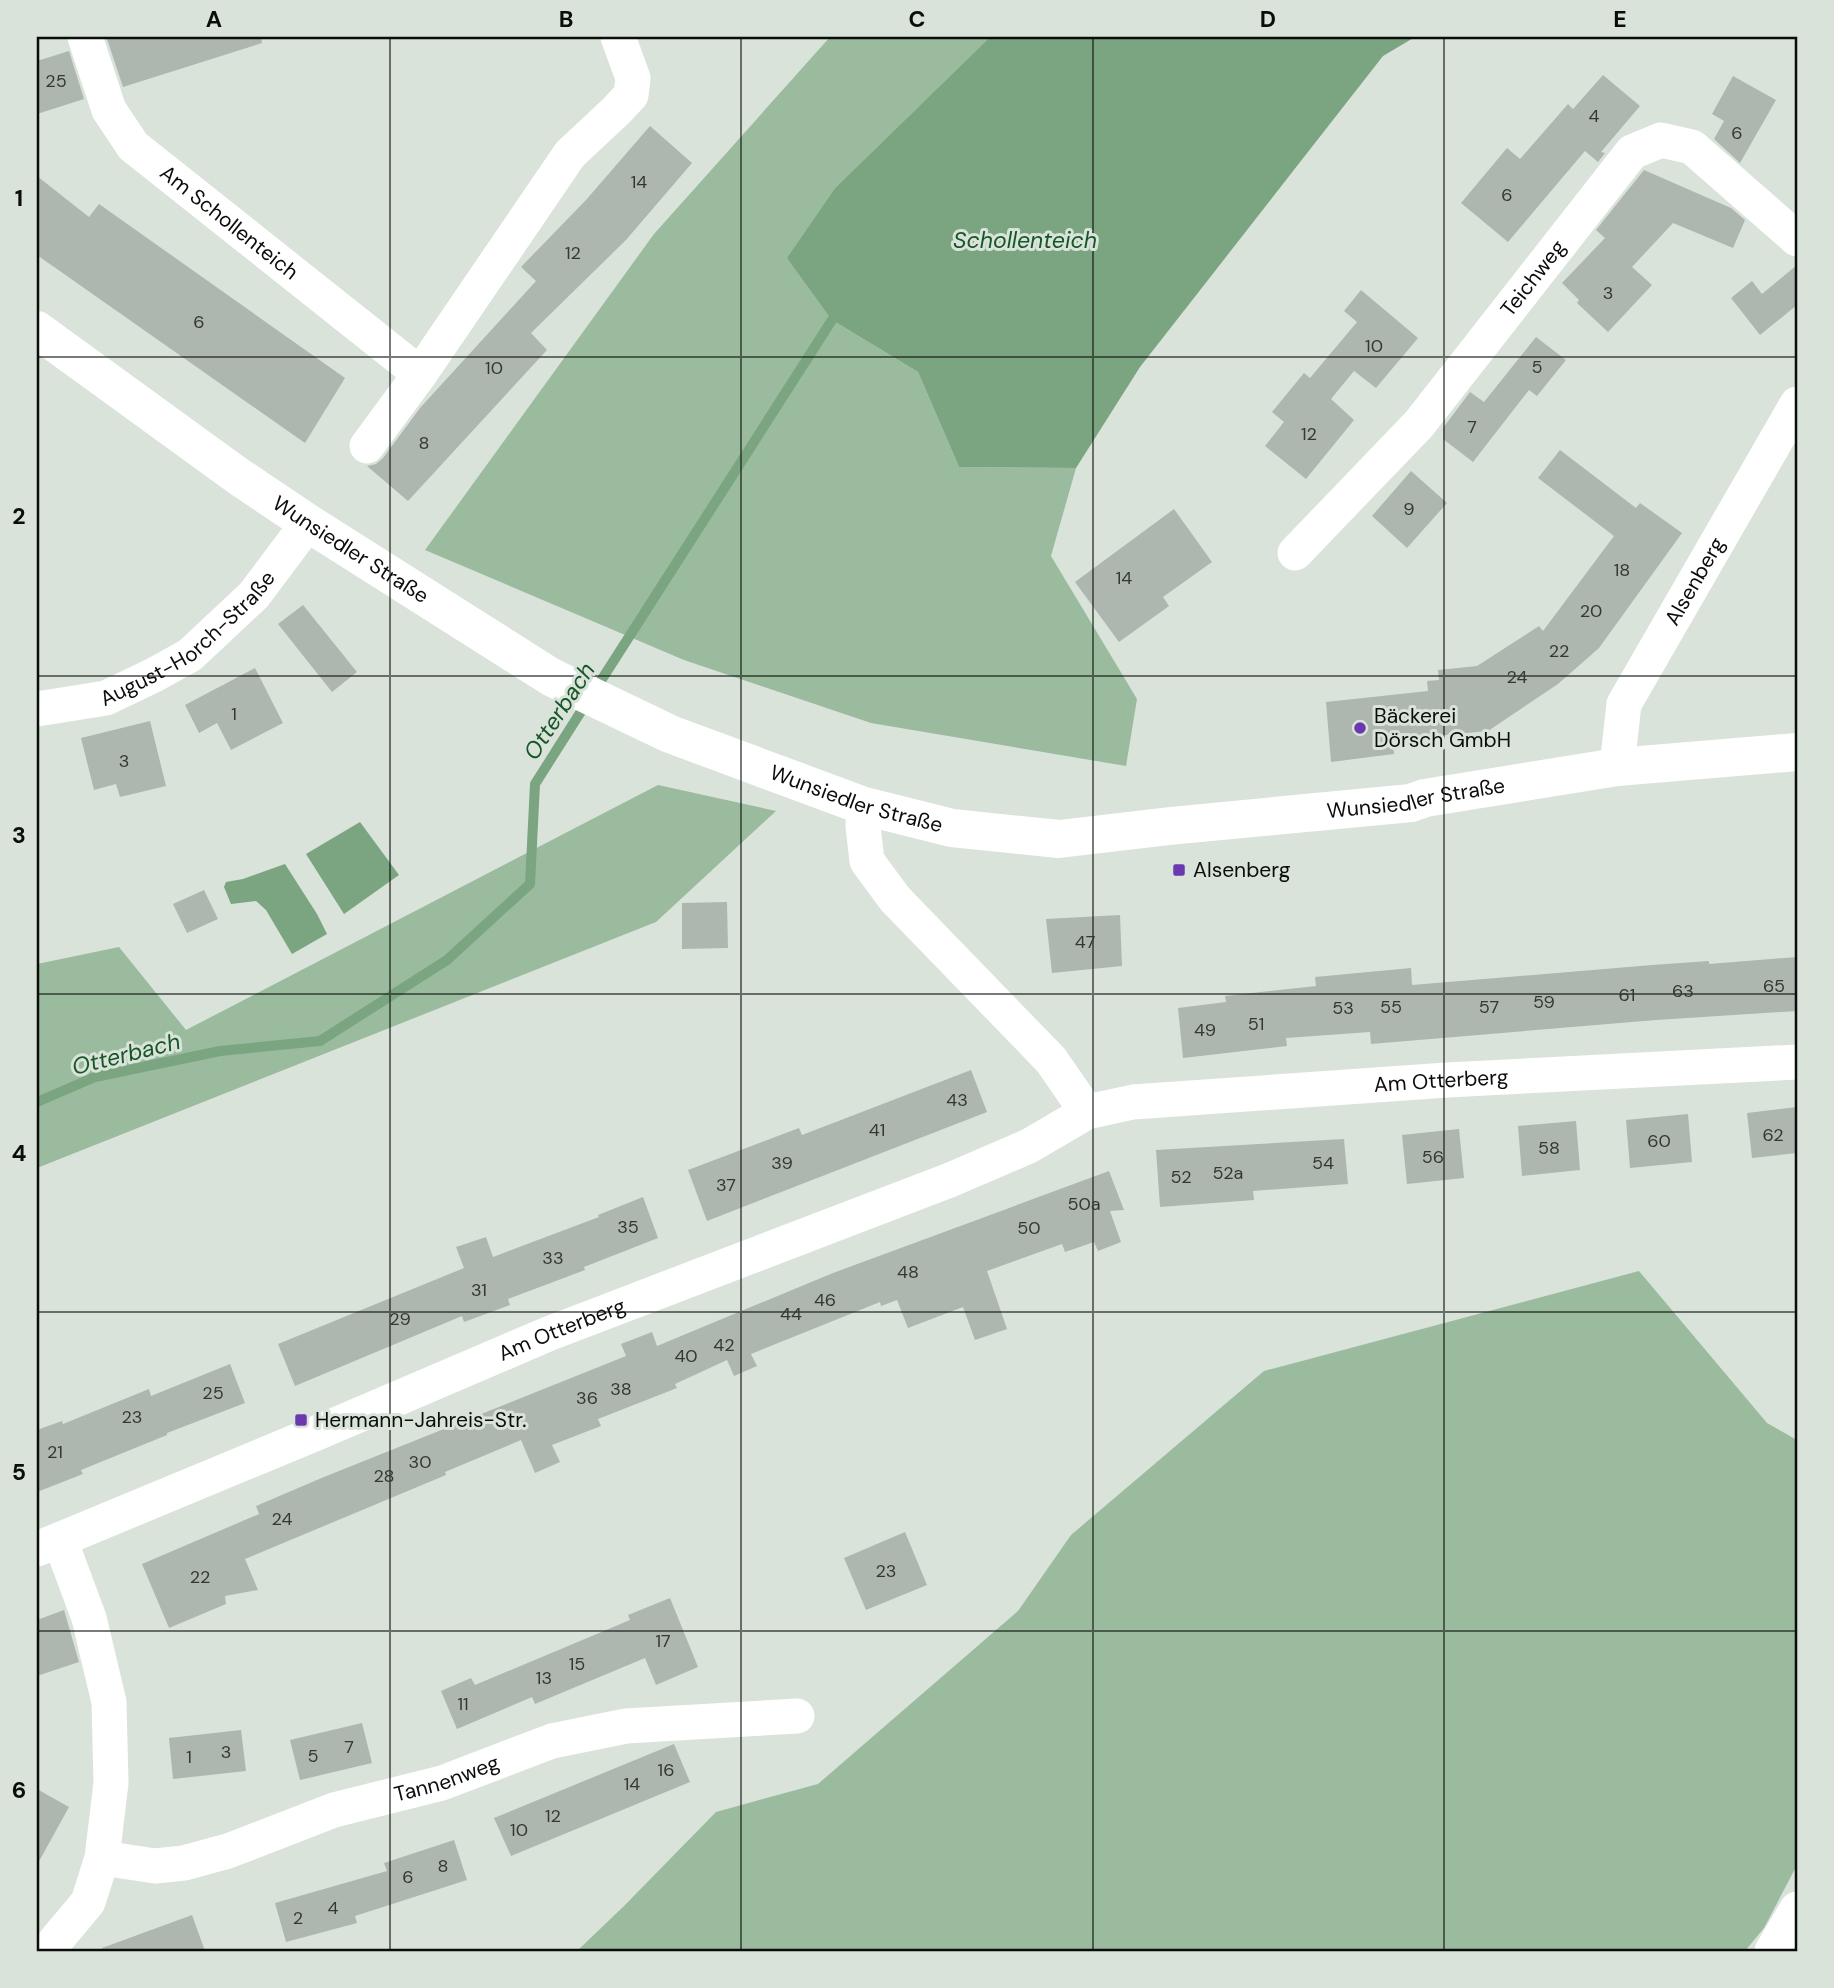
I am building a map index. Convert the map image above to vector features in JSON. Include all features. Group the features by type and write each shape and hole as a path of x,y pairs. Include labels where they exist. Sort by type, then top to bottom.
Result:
{"main road":[{"name":"Wunsiedler Straße","path":"37,330 238,476 551,677 670,734 864,806 952,828 1059,839 1184,824 1411,803 1425,798 1617,767 1797,752"}],"street":[{"name":"Am Schollenteich","path":"85,37 110,110 133,146 420,374"},
{"path":"367,446 420,374 570,154 631,95 633,78 618,37"},
{"name":"Teichweg","path":"1295,553 1419,424 1632,152 1661,140 1692,147 1797,239"},
{"name":"Alsenberg","path":"1617,767 1624,704 1797,404"},
{"name":"August-Horch-Straße","path":"37,709 106,698 190,655 254,595 308,523"},
{"path":"864,806 867,861 874,871 895,899 1051,1060 1087,1112"},
{"name":"Am Otterberg","path":"48,1544 548,1334 950,1180 1029,1146 1087,1112 1146,1101 1447,1080 1797,1062"},
{"path":"47,1951 88,1902 102,1858 111,1783 109,1702 89,1618 48,1544"},
{"name":"Tannenweg","path":"102,1858 155,1866 184,1863 228,1851 334,1810 442,1783 552,1741 626,1726 797,1716"},
{"path":"1772,1951 1797,1909"}],"shaded area":[{"path":"830,37 990,37 836,187 832,320 918,372 959,467 1076,468 1051,556 1137,699 1126,766 871,723 684,660 425,550 654,234"},
{"path":"658,785 776,811 656,922 37,1168 37,964 119,947 186,1030"},
{"path":"1639,1271 1767,1423 1797,1440 1797,1865 1764,1928 1745,1951 577,1951 716,1812 818,1784 1018,1611 1071,1535 1264,1371"}],"water":[{"name":"Schollenteich","path":"990,37 1415,37 1383,56 1140,367 1076,468 959,467 918,372 832,320 787,258 836,187"},
{"path":"360,822 399,875 344,914 306,854"},
{"path":"285,864 327,934 292,954 266,910 256,901 231,904 224,887 226,882"}],"building":[{"path":"261,37 262,43 123,87 107,39"},
{"path":"69,51 84,99 37,114 37,61"},
{"path":"1603,75 1640,106 1601,152 1605,153 1598,162 1585,151 1508,242 1461,203 1507,148 1520,159 1568,104 1573,109"},
{"path":"1733,76 1776,100 1740,163 1714,139 1724,121 1712,114"},
{"path":"650,126 692,163 626,240 531,333 547,350 408,501 367,466 376,464 383,458 420,408 536,281 521,267 586,200"},
{"path":"1644,170 1731,208 1745,220 1733,248 1673,223 1632,267 1652,285 1608,332 1577,303 1579,300 1562,283 1605,238 1596,230"},
{"path":"37,176 89,217 99,204 345,378 305,443 37,255"},
{"path":"1797,265 1797,305 1760,335 1731,298 1752,281 1762,294"},
{"path":"1361,290 1418,338 1376,388 1354,371 1331,399 1354,420 1306,479 1265,446 1284,422 1272,412 1304,373 1310,378 1357,322 1344,311"},
{"path":"1536,337 1566,360 1537,396 1529,390 1473,462 1443,439 1443,428 1470,392 1484,402"},
{"path":"1560,450 1636,508 1640,503 1682,533 1599,648 1558,684 1488,731 1393,740 1394,754 1331,762 1326,702 1428,691 1427,681 1439,680 1438,670 1477,666 1539,626 1543,631 1614,536 1538,478"},
{"path":"1411,471 1447,503 1407,548 1372,516"},
{"path":"1174,509 1212,562 1163,597 1169,606 1119,642 1075,582"},
{"path":"303,605 357,672 332,692 278,624"},
{"path":"255,668 283,723 231,750 217,723 199,733 185,705"},
{"path":"150,721 166,786 120,797 116,784 94,790 81,738"},
{"path":"204,890 218,919 187,933 173,904"},
{"path":"727,902 728,948 682,949 682,903"},
{"path":"1120,915 1122,966 1052,973 1046,919"},
{"path":"1797,957 1797,1011 1371,1044 1370,1032 1286,1038 1287,1046 1183,1058 1178,1008 1226,1002 1225,996 1316,986 1315,977 1411,968 1412,985 1652,965 1709,961 1709,964"},
{"path":"971,1070 987,1112 707,1221 688,1170 799,1128 802,1135"},
{"path":"1797,1107 1797,1153 1752,1158 1747,1113"},
{"path":"1688,1114 1692,1162 1630,1168 1626,1120"},
{"path":"1576,1121 1580,1170 1522,1176 1518,1126"},
{"path":"1459,1129 1464,1178 1407,1184 1402,1135"},
{"path":"1344,1139 1348,1184 1253,1191 1254,1200 1160,1207 1156,1150"},
{"path":"1109,1171 1124,1210 1110,1211 1121,1242 1098,1251 1094,1242 1065,1252 1062,1244 987,1271 1007,1329 975,1340 963,1307 908,1328 897,1300 881,1306 880,1302 751,1354 757,1366 734,1376 727,1360 675,1384 677,1388 598,1419 601,1426 552,1445 560,1462 535,1473 521,1440 445,1472 446,1475 245,1559 258,1590 225,1596 226,1604 169,1628 142,1564 259,1514 256,1506 626,1356 621,1344 652,1332 657,1346 833,1273"},
{"path":"643,1197 658,1238 584,1267 585,1270 508,1299 510,1305 464,1322 462,1316 295,1386 278,1344 464,1268 456,1247 486,1237 493,1257 599,1217 598,1215"},
{"path":"230,1364 245,1403 167,1433 81,1470 83,1474 37,1492 37,1430 62,1421 63,1424 149,1389 151,1396"},
{"path":"905,1532 927,1585 866,1610 844,1558"},
{"path":"670,1598 698,1667 656,1685 645,1658 535,1704 532,1697 457,1729 441,1691 471,1678 475,1685 630,1620 628,1615"},
{"path":"64,1610 79,1662 37,1676 37,1620"},
{"path":"362,1723 372,1763 300,1780 290,1740"},
{"path":"241,1730 246,1771 173,1779 169,1738"},
{"path":"674,1744 690,1782 511,1856 494,1818"},
{"path":"37,1789 69,1807 37,1865"},
{"path":"454,1840 467,1880 355,1916 357,1923 286,1942 275,1903 387,1871 384,1863"},
{"path":"192,1915 205,1951 102,1951 102,1948"}],"waterway":[{"name":"Otterbach","path":"595,690 832,320"},
{"name":"Otterbach","path":"37,1102 95,1077 220,1051 320,1041 447,960 530,884 535,784 587,702"}],"place":[{"name":"Bäckerei Dörsch GmbH","path":"1360,728"},
{"name":"Alsenberg","path":"1179,870"},
{"name":"Hermann-Jahreis-Str.","path":"301,1420"}]}
